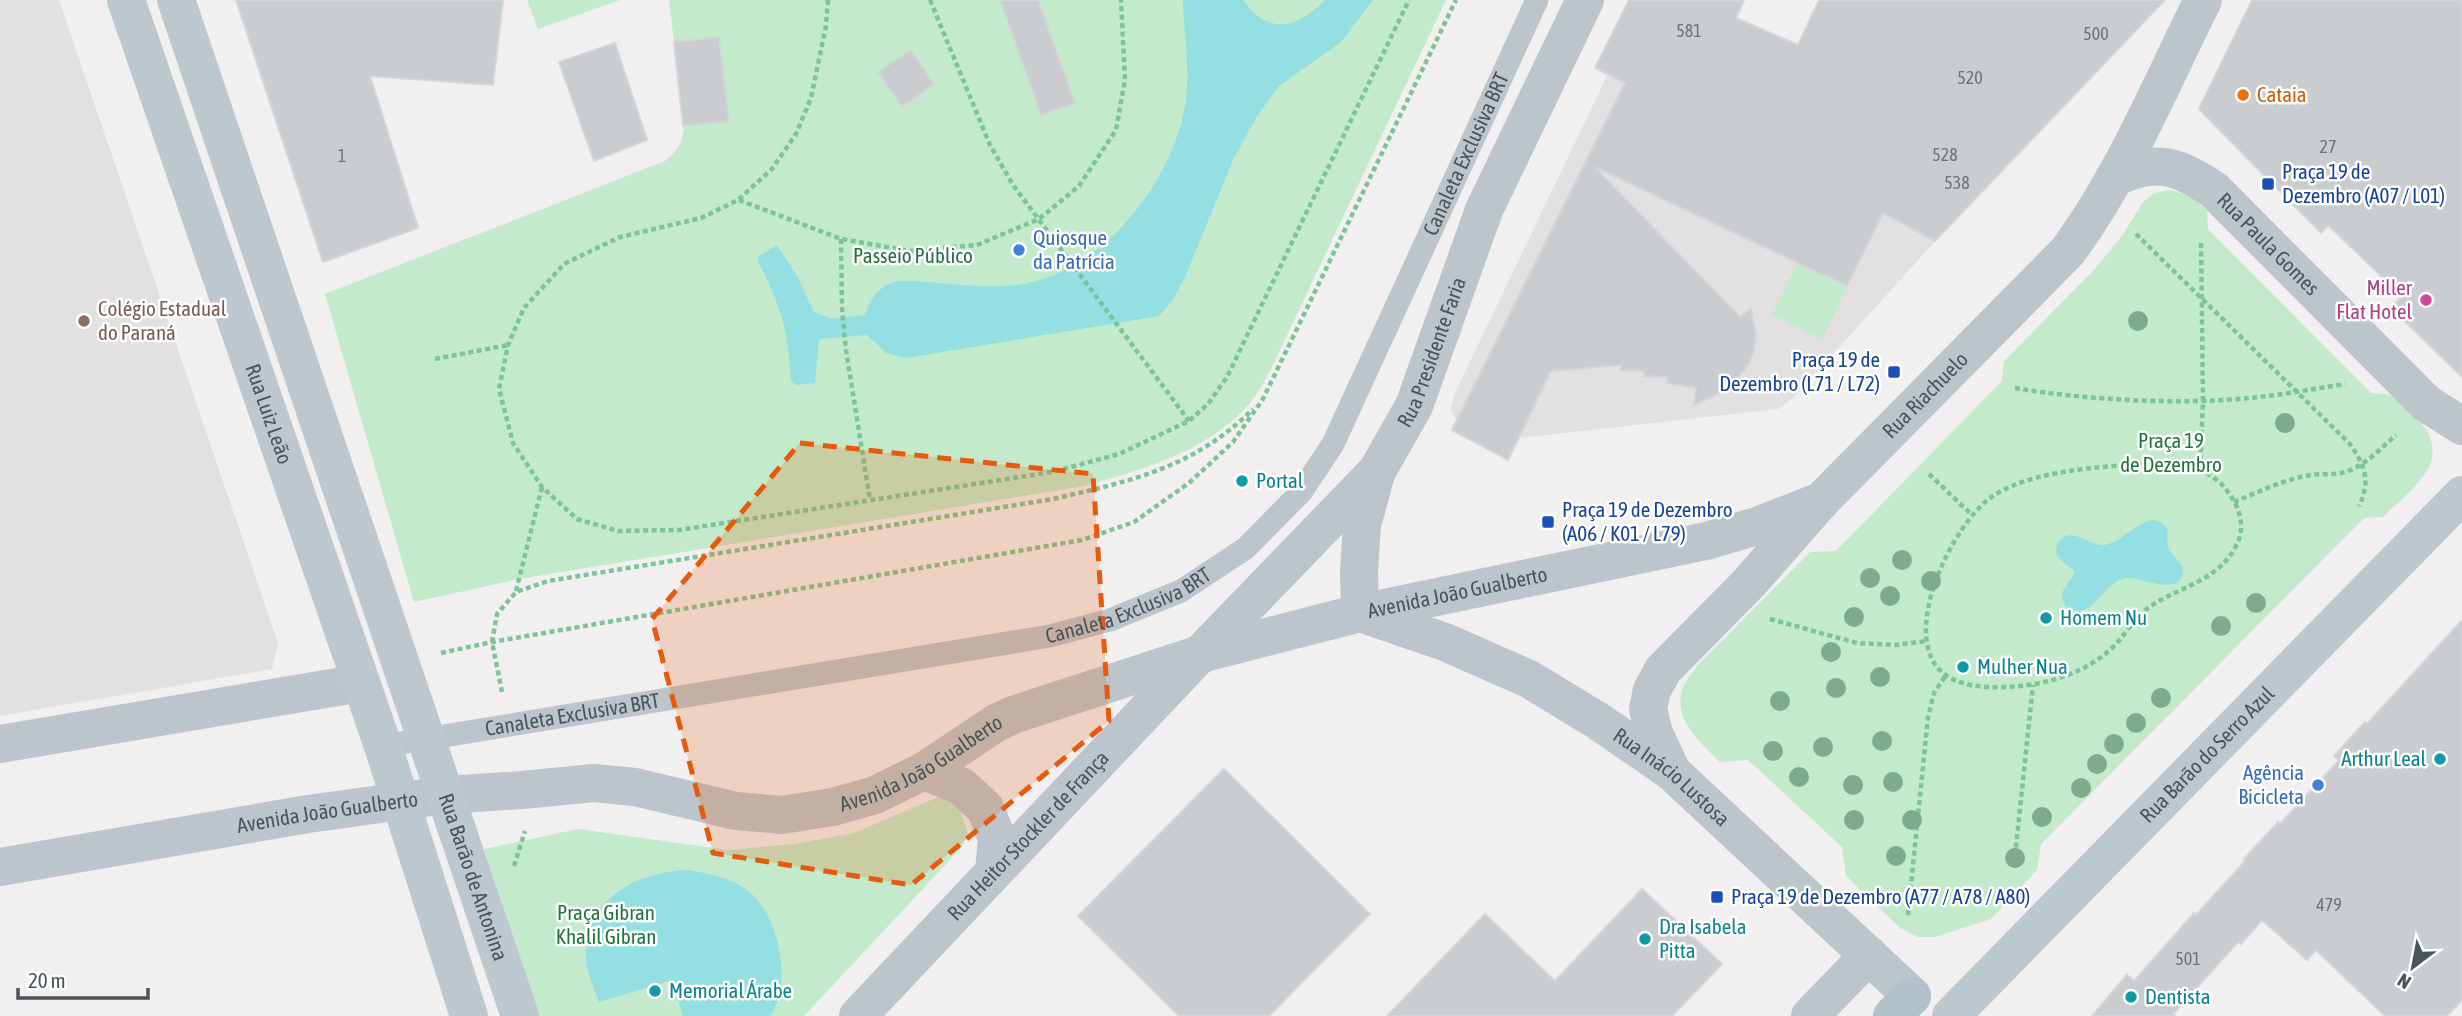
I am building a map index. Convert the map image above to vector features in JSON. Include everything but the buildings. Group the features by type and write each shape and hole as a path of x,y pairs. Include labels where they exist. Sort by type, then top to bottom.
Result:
{"main road":[{"name":"Rua Luiz Leão","path":"126,0 383,746"},
{"path":"176,0 427,739"},
{"name":"Rua Barão do Serro Azul","path":"1951,1016 2462,495"},
{"name":"Rua Barão de Antonina","path":"427,739 520,1016"},
{"name":"Rua Barão de Antonina","path":"383,746 469,1016"}],"street":[{"name":"Rua Presidente Faria","path":"1200,654 1377,471 1414,406 1484,210 1585,0"},
{"name":"Rua Riachuelo","path":"1672,772 1654,733 1648,709 1652,690 1663,670 1748,584 1821,501 2068,251 2093,217 2114,178 2203,0"},
{"name":"Rua Paula Gomes","path":"2114,178 2133,169 2155,165 2173,167 2214,190 2426,403 2462,426"},
{"path":"1360,613 1362,525 1377,471"},
{"name":"Avenida João Gualberto","path":"0,867 308,814 446,795 593,783 635,786 736,811 782,815 833,807 875,795 924,771 996,723 1013,715 1200,654 1360,613 1706,541 1757,526 1821,501"},
{"name":"Rua Inácio Lustosa","path":"1360,613 1445,642 1529,679 1598,721 1672,772 1869,956 1912,1009"},
{"name":"Rua Heitor Stockler de França","path":"858,1016 1200,654"},
{"path":"0,744 361,683"},
{"path":"924,771 961,786 985,808 997,838 994,872"},
{"path":"1810,1016 1869,956"}],"lane":[{"name":"Canaleta Exclusiva BRT","path":"383,746 1050,636 1110,620 1192,584 1246,548 1300,492 1333,444 1537,0"}],"path":[{"path":"828,0 826,26 811,99 796,134 772,169 738,200 701,218 620,237 564,264 524,308 509,345 499,389 513,443 542,487 577,519 618,531 679,530 1052,472 1119,454 1189,421 1208,404 1227,377 1409,0"},
{"path":"930,0 990,145 1013,185 1189,421"},
{"path":"738,200 841,239 910,251 976,245 1039,219 1079,186 1116,130 1125,80 1122,0"},
{"path":"437,654 492,642 1082,540 1134,522 1189,483 1233,442 1263,399 1456,0"},
{"path":"2136,234 2350,444 2363,463 2366,480 2365,494 2359,506"},
{"path":"841,239 842,308 846,350 870,500"},
{"path":"2200,240 2203,401 2200,469"},
{"path":"435,359 509,345"},
{"path":"2015,388 2072,395 2203,401 2249,398 2345,384"},
{"path":"516,592 548,581 1054,499 1114,485 1164,470 1208,447 1231,431 1263,399"},
{"path":"2234,502 2291,480 2347,471 2363,463 2396,435"},
{"path":"2174,463 2200,469 2220,482 2234,502 2242,521 2241,537 2229,559 2209,576 2150,607 2114,646 2091,665 2033,685 2003,688 1968,684 1946,675 1934,661 1927,641 1927,619 1935,582 1955,536 1971,514 1993,496 2012,486 2050,475 2124,465 2174,463"},
{"path":"1929,474 1971,514"},
{"path":"503,700 492,642 497,614 516,592 542,487"},
{"path":"1762,617 1857,643 1895,645 1927,641"},
{"path":"1908,915 1928,717 1934,693 1946,675"},
{"path":"2015,856 2033,685"}],"highlighted area":[{"path":"800,443 1093,474 1109,721 911,885 713,853 652,619"}],"shaded area":[{"name":"Colégio Estadual do Paraná","path":"0,0 59,0 278,643 272,669 0,716"},
{"path":"1617,55 1949,226 1794,397 1778,409 1484,442 1457,422 1451,409 1454,395"}],"green space":[{"path":"527,0 620,0 538,29"},
{"name":"Passeio Público","path":"669,0 1446,0 1262,385 1240,414 1201,443 1155,464 1084,486 519,579 414,602 325,294 665,161 679,146 684,126"},
{"name":"Praça 19 de Dezembro","path":"2171,190 2191,196 2207,210 2208,229 2371,393 2394,397 2412,413 2426,429 2432,444 2428,470 2383,517 2364,518 2041,844 2037,870 1991,919 1935,937 1918,937 1900,928 1846,876 1842,847 1748,760 1720,762 1704,746 1684,718 1681,697 1684,685 1697,666 1810,552 1836,551 2002,381 2004,361 2094,270 2122,236 2143,202 2154,193"},
{"path":"1803,252 1853,275 1822,339 1772,315"},
{"name":"Praça Gibran Khalil Gibran","path":"943,795 959,805 968,834 962,847 804,1016 538,1016 484,849 578,829 728,850 795,844 854,833"}],"water":[{"path":"1183,0 1244,0 1259,17 1268,22 1286,24 1302,18 1325,0 1373,0 1341,42 1279,86 1257,116 1233,160 1185,277 1172,301 1159,316 906,358 886,353 867,335 819,339 815,383 796,385 791,381 782,319 758,261 759,256 777,245 797,276 814,312 832,319 865,315 877,293 898,281 1016,285 1047,278 1076,264 1104,244 1128,220 1149,192 1166,163 1179,132 1187,89"},
{"path":"2154,520 2167,528 2169,549 2183,568 2178,582 2166,585 2134,578 2124,579 2108,588 2089,607 2077,611 2070,609 2063,601 2062,595 2074,572 2057,555 2059,541 2070,535 2105,545 2118,540 2141,524"},
{"path":"686,870 729,880 745,888 761,905 776,935 782,970 777,1003 770,1016 683,1016 672,980 599,1002 586,962 589,931 597,915 607,902 634,882"}],"place":[{"name":"Cataia","path":"2243,95"},
{"name":"Praça 19 de Dezembro (A07 / L01)","path":"2268,184"},
{"name":"Quiosque da Patrícia","path":"1019,250"},
{"name":"Miller Flat Hotel","path":"2426,300"},
{"name":"Colégio Estadual do Paraná","path":"84,321"},
{"name":"Praça 19 de Dezembro (L71 / L72)","path":"1894,372"},
{"name":"Portal","path":"1242,481"},
{"name":"Praça 19 de Dezembro (A06 / K01 / L79)","path":"1548,522"},
{"name":"Homem Nu","path":"2046,618"},
{"name":"Mulher Nua","path":"1963,667"},
{"name":"Arthur Leal","path":"2440,759"},
{"name":"Agência Bicicleta","path":"2318,785"},
{"name":"Praça 19 de Dezembro (A77 / A78 / A80)","path":"1717,897"},
{"name":"Dra Isabela Pitta","path":"1645,939"},
{"name":"Memorial Árabe","path":"655,991"},
{"name":"Dentista","path":"2131,997"}]}
